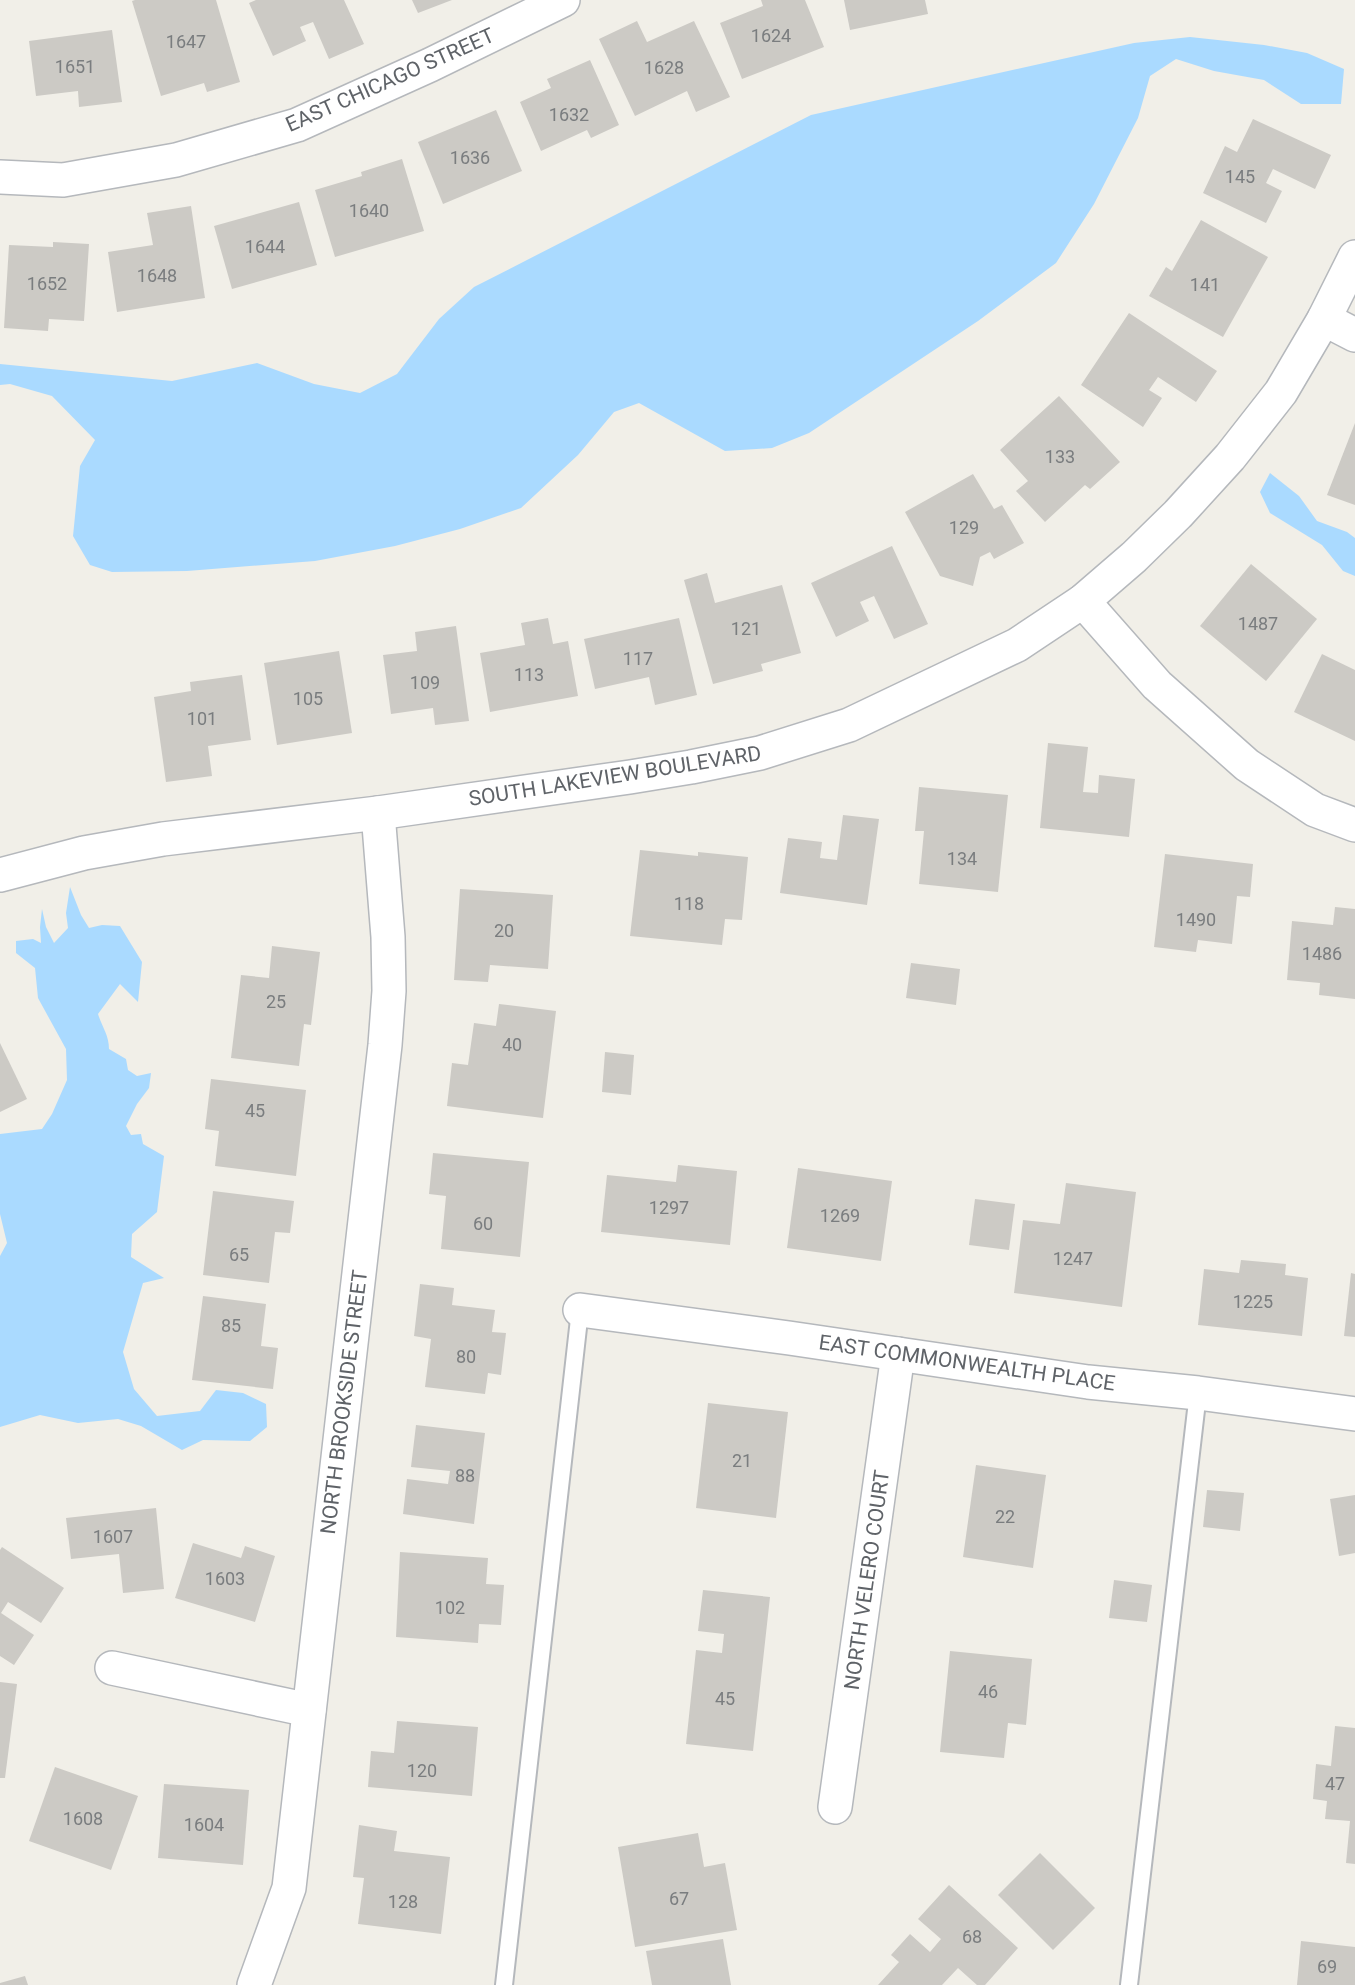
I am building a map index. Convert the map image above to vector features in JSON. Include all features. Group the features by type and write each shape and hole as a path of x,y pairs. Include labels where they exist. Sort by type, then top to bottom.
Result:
{"street":[{"name":"EAST CHICAGO STREET","path":"0,177 63,180 176,160 297,125 430,65 563,0"},
{"name":"SOUTH LAKEVIEW BOULEVARD","path":"0,875 84,853 163,839 378,813 630,777 760,753 849,726 1017,645 1083,601 1134,557 1178,514 1230,457 1281,392 1324,319 1355,257"},
{"path":"1324,319 1355,335"},
{"path":"1083,601 1157,685 1247,765 1315,810 1355,825"},
{"name":"NORTH BROOKSIDE STREET","path":"254,1985 289,1888 388,1013 388,937 378,813"},
{"name":"EAST COMMONWEALTH PLACE","path":"580,1310 1088,1382 1198,1393 1355,1414"},
{"name":"NORTH VELERO COURT","path":"835,1806 898,1354"},
{"path":"112,1668 309,1710"}],"lane":[{"path":"504,1985 580,1310"},
{"path":"1129,1985 1198,1393"}],"water":[{"path":"1190,37 1264,45 1307,53 1344,69 1341,104 1301,104 1264,80 1214,71 1176,59 1150,76 1138,118 1094,204 1056,263 978,321 809,433 772,448 725,451 639,403 614,412 578,455 521,508 460,529 395,546 315,561 187,571 112,572 90,565 73,536 80,466 95,440 52,396 10,384 0,385 0,364 172,381 257,363 314,384 360,393 397,374 439,319 474,287 811,115 1134,43"},
{"path":"1270,473 1299,496 1317,521 1347,532 1355,538 1355,576 1343,571 1322,545 1270,513 1260,492"},
{"path":"70,887 89,928 102,925 120,926 142,962 138,1002 120,984 98,1014 107,1035 109,1049 126,1059 128,1070 137,1076 151,1073 149,1088 137,1104 126,1126 131,1135 141,1134 143,1144 164,1156 157,1212 132,1234 131,1257 164,1278 143,1283 123,1352 134,1389 157,1416 200,1411 216,1390 243,1393 266,1404 267,1427 250,1441 203,1440 182,1450 141,1426 118,1419 78,1423 40,1415 0,1427 0,1256 7,1243 0,1214 0,1134 42,1129 52,1114 67,1080 66,1049 38,998 35,968 16,953 16,941 33,939 41,943 42,909 46,927 54,943 68,928 66,913"}],"building":[{"path":"216,0 240,82 207,92 204,83 161,96 132,1"},
{"path":"256,0 344,0 364,44 329,59 313,22 300,27 306,41 273,56 249,3"},
{"path":"412,0 452,0 418,13"},
{"path":"761,0 805,0 824,47 742,79 720,23 763,6"},
{"path":"844,0 925,0 928,14 850,30"},
{"path":"637,21 647,42 694,21 730,97 696,112 687,91 635,116 599,39"},
{"path":"112,30 122,102 79,107 78,91 36,96 29,41"},
{"path":"590,60 619,125 591,138 587,130 541,151 520,102 551,88 547,79"},
{"path":"496,110 522,171 443,204 418,142"},
{"path":"1253,119 1331,155 1315,189 1273,169 1266,183 1282,191 1266,223 1203,193 1225,146 1237,152"},
{"path":"402,159 424,231 335,257 315,190 362,176 361,172"},
{"path":"299,202 317,265 232,289 214,226"},
{"path":"191,206 205,298 117,312 108,252 153,245 147,213"},
{"path":"1201,220 1268,257 1223,337 1149,296 1166,267 1172,271"},
{"path":"53,242 89,244 84,321 49,319 48,331 4,328 9,245 53,247"},
{"path":"1129,313 1217,371 1196,402 1158,377 1149,390 1162,398 1143,427 1081,385"},
{"path":"1059,396 1120,462 1090,489 1085,485 1045,522 1016,491 1028,481 1000,450"},
{"path":"1355,423 1355,505 1327,495"},
{"path":"973,474 994,509 1002,505 1024,543 994,559 990,552 980,557 973,586 940,576 905,512"},
{"path":"892,546 928,624 894,639 874,596 860,602 869,621 836,637 811,583"},
{"path":"1251,564 1317,619 1266,681 1200,626"},
{"path":"707,573 715,603 782,585 801,653 761,664 763,671 713,684 684,580"},
{"path":"548,618 553,644 568,641 578,696 490,712 480,653 525,645 521,623"},
{"path":"679,618 697,695 655,705 649,677 595,689 584,639"},
{"path":"456,626 469,721 435,725 433,708 391,714 383,655 417,651 415,632"},
{"path":"339,651 352,733 277,745 264,663"},
{"path":"1322,654 1355,670 1355,741 1294,712"},
{"path":"242,675 251,740 208,746 212,776 166,782 154,697 191,691 190,682"},
{"path":"1048,743 1088,747 1083,792 1098,793 1099,775 1135,779 1129,837 1040,828"},
{"path":"919,787 1008,795 998,892 919,884 924,831 915,831"},
{"path":"843,815 879,819 867,905 780,893 788,838 822,842 820,858 837,860"},
{"path":"640,850 698,856 698,852 748,857 742,920 725,919 722,945 630,936"},
{"path":"1165,854 1253,864 1250,897 1237,896 1232,944 1198,940 1196,952 1154,947"},
{"path":"460,889 553,895 548,969 490,965 488,982 454,980"},
{"path":"1335,907 1355,909 1355,999 1319,995 1320,983 1287,980 1292,921 1333,925"},
{"path":"272,946 320,952 311,1025 304,1024 299,1066 231,1058 241,975 269,978"},
{"path":"911,963 960,969 956,1005 906,998"},
{"path":"499,1004 556,1011 543,1118 447,1106 452,1063 468,1065 474,1023 496,1026"},
{"path":"0,1043 27,1099 0,1112"},
{"path":"605,1052 634,1055 631,1095 602,1092"},
{"path":"211,1079 306,1090 296,1176 215,1166 219,1131 205,1129"},
{"path":"433,1153 529,1162 520,1257 441,1249 446,1196 429,1194"},
{"path":"678,1165 737,1171 730,1245 601,1232 607,1175 676,1182"},
{"path":"798,1168 892,1181 881,1261 787,1248"},
{"path":"1066,1183 1136,1192 1122,1307 1014,1293 1023,1220 1060,1224"},
{"path":"213,1191 294,1201 290,1233 275,1232 269,1283 203,1275"},
{"path":"975,1199 1015,1204 1009,1250 969,1245"},
{"path":"1241,1260 1286,1264 1285,1275 1308,1278 1302,1336 1198,1325 1204,1269 1239,1273"},
{"path":"1351,1273 1355,1274 1355,1337 1344,1336"},
{"path":"420,1284 454,1288 452,1305 495,1310 492,1332 506,1333 501,1375 488,1373 485,1394 425,1387 431,1339 414,1336"},
{"path":"203,1296 266,1304 261,1346 278,1348 273,1389 192,1380"},
{"path":"708,1403 788,1412 776,1518 696,1508"},
{"path":"416,1425 485,1433 474,1524 403,1514 407,1479 448,1484 450,1471 411,1467"},
{"path":"976,1465 1046,1475 1033,1568 963,1557"},
{"path":"1207,1490 1244,1493 1240,1531 1203,1527"},
{"path":"1355,1495 1355,1553 1339,1556 1330,1499"},
{"path":"156,1508 164,1589 123,1593 119,1554 71,1559 66,1518"},
{"path":"193,1543 241,1558 245,1546 275,1556 255,1622 175,1598"},
{"path":"2,1547 64,1588 41,1623 8,1602 1,1613 34,1635 14,1665 0,1656 0,1550"},
{"path":"400,1552 488,1558 486,1584 504,1585 501,1625 479,1624 478,1643 396,1637"},
{"path":"1114,1580 1152,1585 1147,1622 1109,1618"},
{"path":"703,1590 770,1597 753,1751 686,1744 696,1650 722,1653 724,1634 698,1631"},
{"path":"950,1651 1032,1659 1026,1725 1008,1723 1004,1758 940,1752"},
{"path":"0,1682 17,1684 5,1778 0,1778"},
{"path":"397,1721 478,1727 472,1796 368,1787 371,1751 394,1753"},
{"path":"1335,1726 1355,1728 1355,1864 1346,1863 1350,1821 1325,1819 1327,1801 1313,1799 1316,1764 1331,1766"},
{"path":"55,1767 138,1796 111,1870 29,1841"},
{"path":"164,1784 249,1790 243,1865 158,1858"},
{"path":"359,1825 397,1831 394,1851 450,1857 441,1934 358,1924 364,1878 353,1877"},
{"path":"698,1833 704,1867 725,1863 737,1930 635,1947 618,1847"},
{"path":"1040,1853 1095,1908 1053,1950 998,1895"},
{"path":"949,1885 1018,1948 985,1985 977,1985 958,1968 942,1985 878,1985 899,1962 891,1955 910,1934 930,1952 941,1939 918,1919"},
{"path":"723,1939 731,1985 652,1985 646,1951"},
{"path":"1301,1941 1355,1947 1355,1985 1297,1985"},
{"path":"25,1976 28,1985 0,1985 0,1983"}]}
